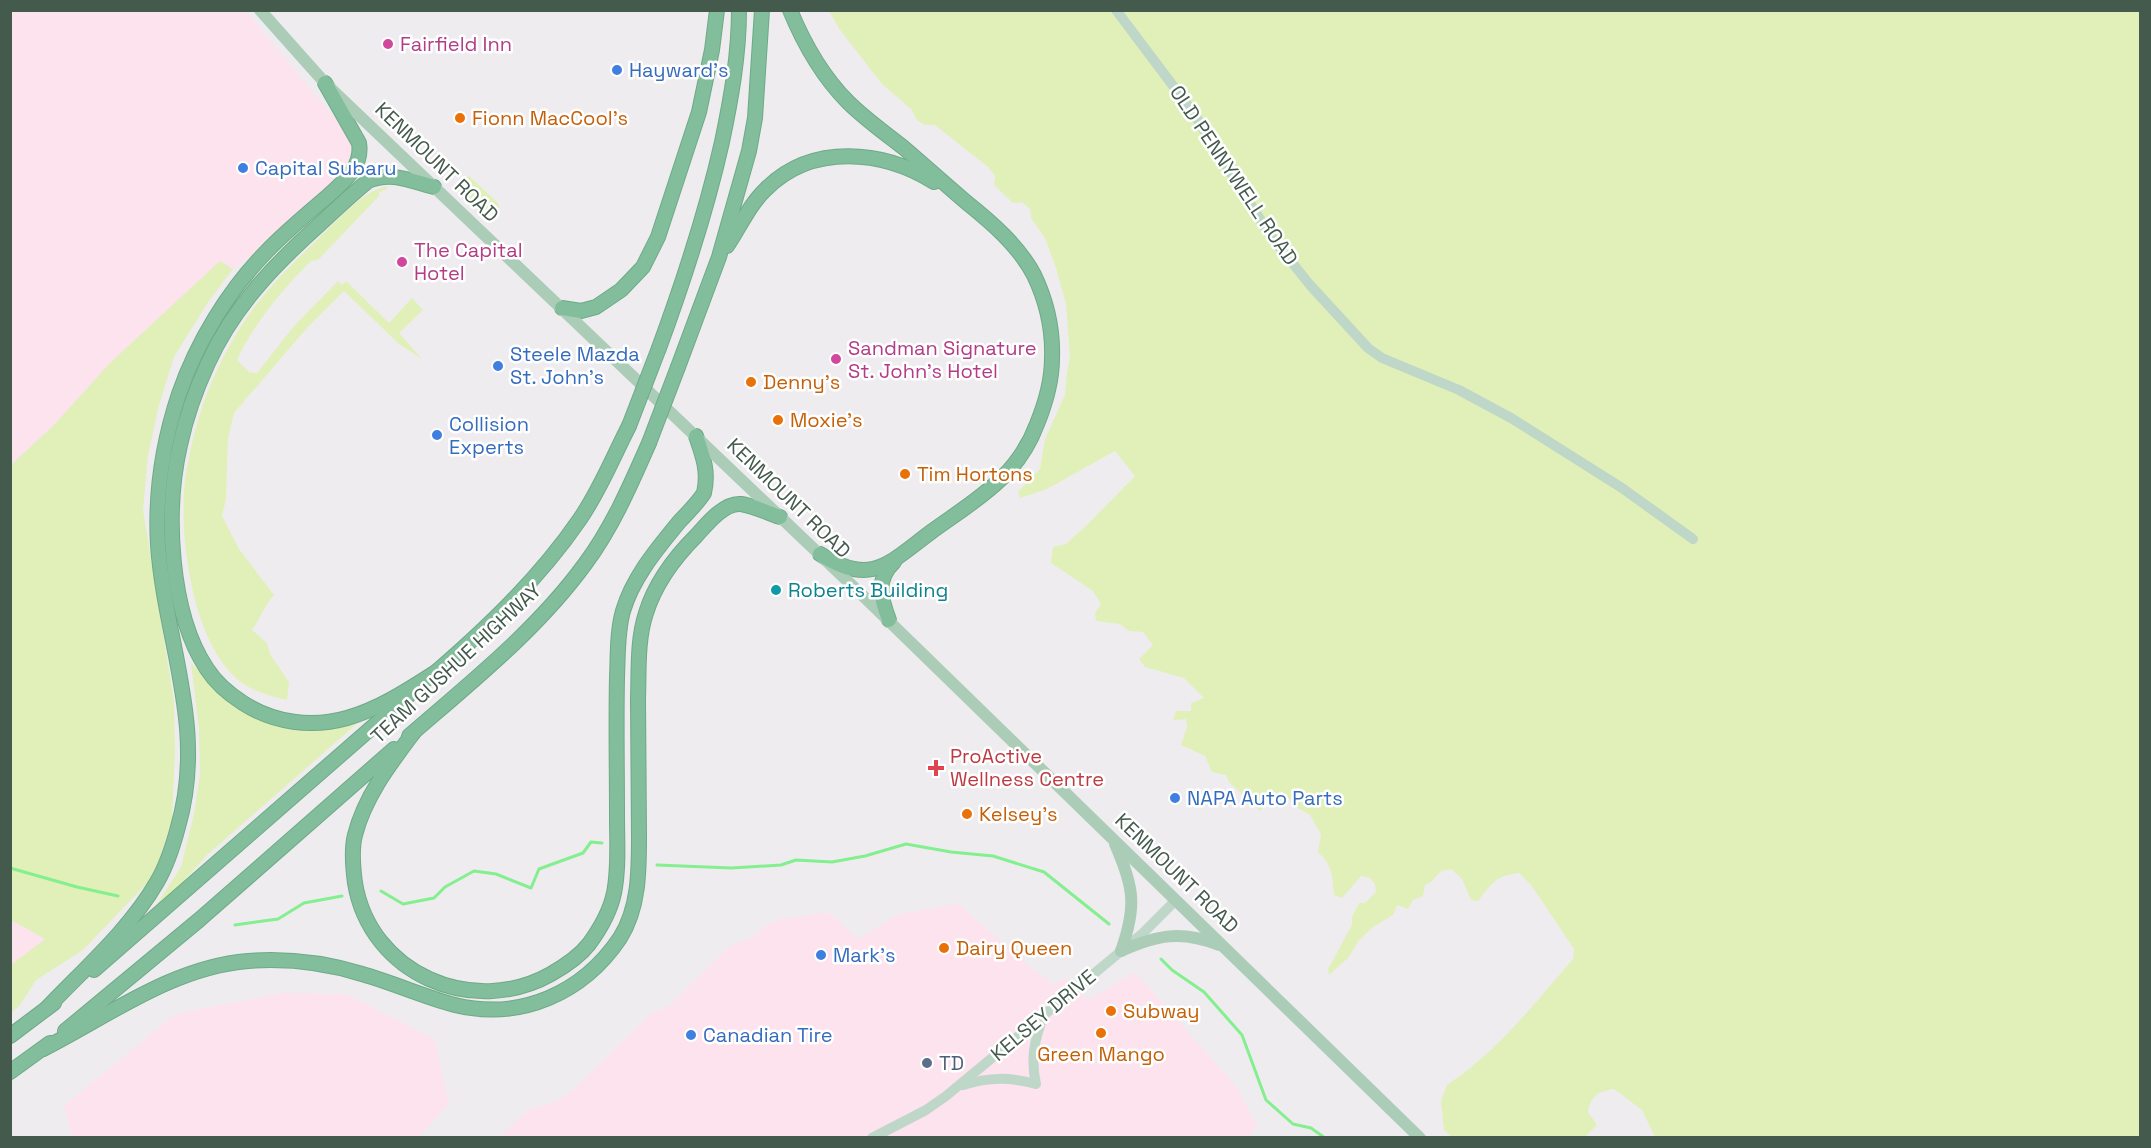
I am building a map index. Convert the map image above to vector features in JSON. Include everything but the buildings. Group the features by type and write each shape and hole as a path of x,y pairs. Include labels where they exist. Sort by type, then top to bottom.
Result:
{"highway":[{"path":"562,308 581,310 596,307 621,290 643,267 658,237 699,112 712,50 717,10"},
{"name":"TEAM GUSHUE HIGHWAY","path":"10,1036 48,1008 436,672 511,601 560,546 595,495 629,426 686,278 707,205 730,104 739,10"},
{"name":"TEAM GUSHUE HIGHWAY","path":"10,1072 43,1049 164,950 414,732 519,637 585,564 627,492 649,443 719,257 749,151 755,118 762,10"},
{"path":"790,10 813,58 848,102 967,202 1004,236 1021,256 1034,275 1049,318 1053,350 1051,380 1044,408 1032,439 1014,466 994,486 909,549 871,571 862,572 842,567 820,554"},
{"path":"48,1008 128,923 156,883 173,846 184,806 189,748 183,690 158,547 158,499 165,444 179,394 213,322 252,267 267,250 345,180 357,164 360,154 359,143 325,83"},
{"path":"719,257 748,210 767,188 788,172 813,161 866,156 892,162 928,178 967,202"},
{"path":"434,188 389,176 368,181 285,255 256,287 230,324 208,363 192,404 180,445 173,487 172,530 176,573 183,615 189,634 207,671 235,698 251,708 269,717 288,722 328,722 368,710 399,696 436,672"},
{"path":"414,732 385,770 365,805 354,837 352,867 357,897 370,927 389,952 416,972 445,986 477,992 510,990 539,981 566,966 587,946 604,922 614,895 617,869 616,728 619,631 623,611 643,568 704,493 706,467 696,436"},
{"path":"43,1049 180,977 244,961 276,959 361,973 455,1005 484,1010 529,1006 556,995 580,980 602,960 621,935 633,907 639,876 640,642 645,614 657,586 691,541 711,520 732,505 741,504 780,518"},
{"path":"889,620 881,599 881,581 890,567 909,549"}],"main road":[{"name":"KENMOUNT ROAD","path":"260,10 325,83 889,620 1420,1137"},
{"path":"1112,838 1123,863 1132,897 1129,928 1121,951"},
{"path":"1121,951 1147,940 1178,936 1205,940 1226,948"}],"street":[{"name":"OLD PENNYWELL ROAD","path":"1116,10 1192,111 1270,235 1310,285 1368,348 1382,358 1459,390 1511,418 1622,488 1693,539"},
{"name":"KELSEY DRIVE","path":"872,1137 926,1110 957,1087 1121,951 1176,900"},
{"path":"957,1087 980,1080 998,1078 1016,1079 1036,1084 1032,1068 1033,1051 1044,1014"}],"shaded area":[{"path":"11,11 246,11 347,133 355,147 354,157 348,168 333,186 309,203 265,246 233,269 220,261 110,363 54,425 11,465"},
{"path":"958,904 1054,985 1065,977 1088,1000 1135,972 1237,1087 1257,1126 1248,1138 499,1138 528,1110 556,1101 571,1092 651,1014 670,1005 730,946 754,937 776,920 820,913 831,914 858,939 899,914"},
{"path":"10,920 46,939 11,965 10,965"},
{"path":"282,993 346,994 435,1039 449,1103 419,1137 72,1137 64,1106 175,1014"}],"green space":[{"path":"829,11 2140,11 2140,1137 1655,1137 1642,1110 1614,1089 1604,1091 1593,1098 1588,1112 1597,1125 1585,1137 1452,1137 1444,1130 1441,1101 1447,1085 1482,1058 1529,1010 1573,959 1574,949 1531,885 1519,873 1495,881 1478,901 1471,900 1462,879 1451,869 1441,871 1425,885 1423,896 1413,900 1408,909 1397,905 1393,915 1373,927 1359,940 1349,957 1329,975 1328,969 1352,925 1352,917 1359,903 1365,903 1376,892 1375,884 1370,878 1361,876 1342,898 1334,895 1329,866 1318,853 1321,834 1310,815 1296,807 1282,791 1270,797 1260,811 1229,782 1226,775 1212,772 1205,756 1181,745 1187,727 1186,719 1173,720 1176,711 1191,711 1191,703 1204,698 1184,678 1145,667 1139,659 1153,645 1143,632 1129,631 1120,624 1096,621 1095,613 1101,604 1093,591 1051,563 1053,547 1066,544 1135,476 1115,451 1047,489 1020,498 1018,492 1040,469 1045,439 1065,395 1070,357 1066,304 1045,238 1031,218 1030,209 1022,202 1013,203 994,185 995,176 988,167 935,125 925,125 917,120 912,110 882,84 840,30"},
{"path":"469,176 498,203 499,210 487,213 480,211 462,198 455,187"},
{"path":"387,186 387,189 379,192 379,196 318,260 311,261 290,283 252,333 237,360 249,372 257,373 294,326 338,281 342,285 346,281 389,323 412,298 423,310 399,333 422,359 399,344 344,291 306,329 234,413 228,438 226,499 222,516 239,549 274,595 252,630 267,643 270,654 289,682 287,700 245,685 227,668 212,645 192,588 187,557 184,498 188,460 198,419 213,379 229,346 251,312 289,268 342,215 368,194"},
{"path":"220,261 233,269 208,302 174,357 159,405 148,455 143,510 174,701 175,752 172,820 159,860 149,881 83,950 36,980 20,1005 11,1013 11,965 45,939 11,920 11,465 54,425 110,363"},
{"path":"191,663 232,704 252,716 271,723 360,721 207,855 153,910 181,867 194,814 200,775 199,729"}],"waterway":[{"path":"381,891 403,904 434,898 445,887 474,871 496,874 531,888 539,869 583,853 591,842 602,843"},
{"path":"657,865 731,868 781,865 796,860 832,862 865,856 906,844 993,856 1044,872 1109,924"},
{"path":"10,868 118,896"},
{"path":"235,925 278,919 304,903 342,896"},
{"path":"1161,959 1172,970 1204,992 1242,1035 1266,1100 1293,1124 1311,1128 1325,1138"}],"place":[{"name":"Fairfield Inn","path":"388,44"},
{"name":"Hayward's","path":"617,70"},
{"name":"Fionn MacCool's","path":"460,118"},
{"name":"Capital Subaru","path":"243,168"},
{"name":"The Capital Hotel","path":"402,262"},
{"name":"Sandman Signature St. John's Hotel","path":"836,359"},
{"name":"Steele Mazda St. John's","path":"498,366"},
{"name":"Denny's","path":"751,382"},
{"name":"Moxie's","path":"778,420"},
{"name":"Collision Experts","path":"437,435"},
{"name":"Tim Hortons","path":"905,474"},
{"name":"Roberts Building","path":"776,590"},
{"name":"ProActive Wellness Centre","path":"936,768"},
{"name":"NAPA Auto Parts","path":"1175,798"},
{"name":"Kelsey's","path":"967,814"},
{"name":"Dairy Queen","path":"944,948"},
{"name":"Mark's","path":"821,955"},
{"name":"Subway","path":"1111,1011"},
{"name":"Green Mango","path":"1101,1033"},
{"name":"Canadian Tire","path":"691,1035"},
{"name":"TD","path":"927,1063"}]}
